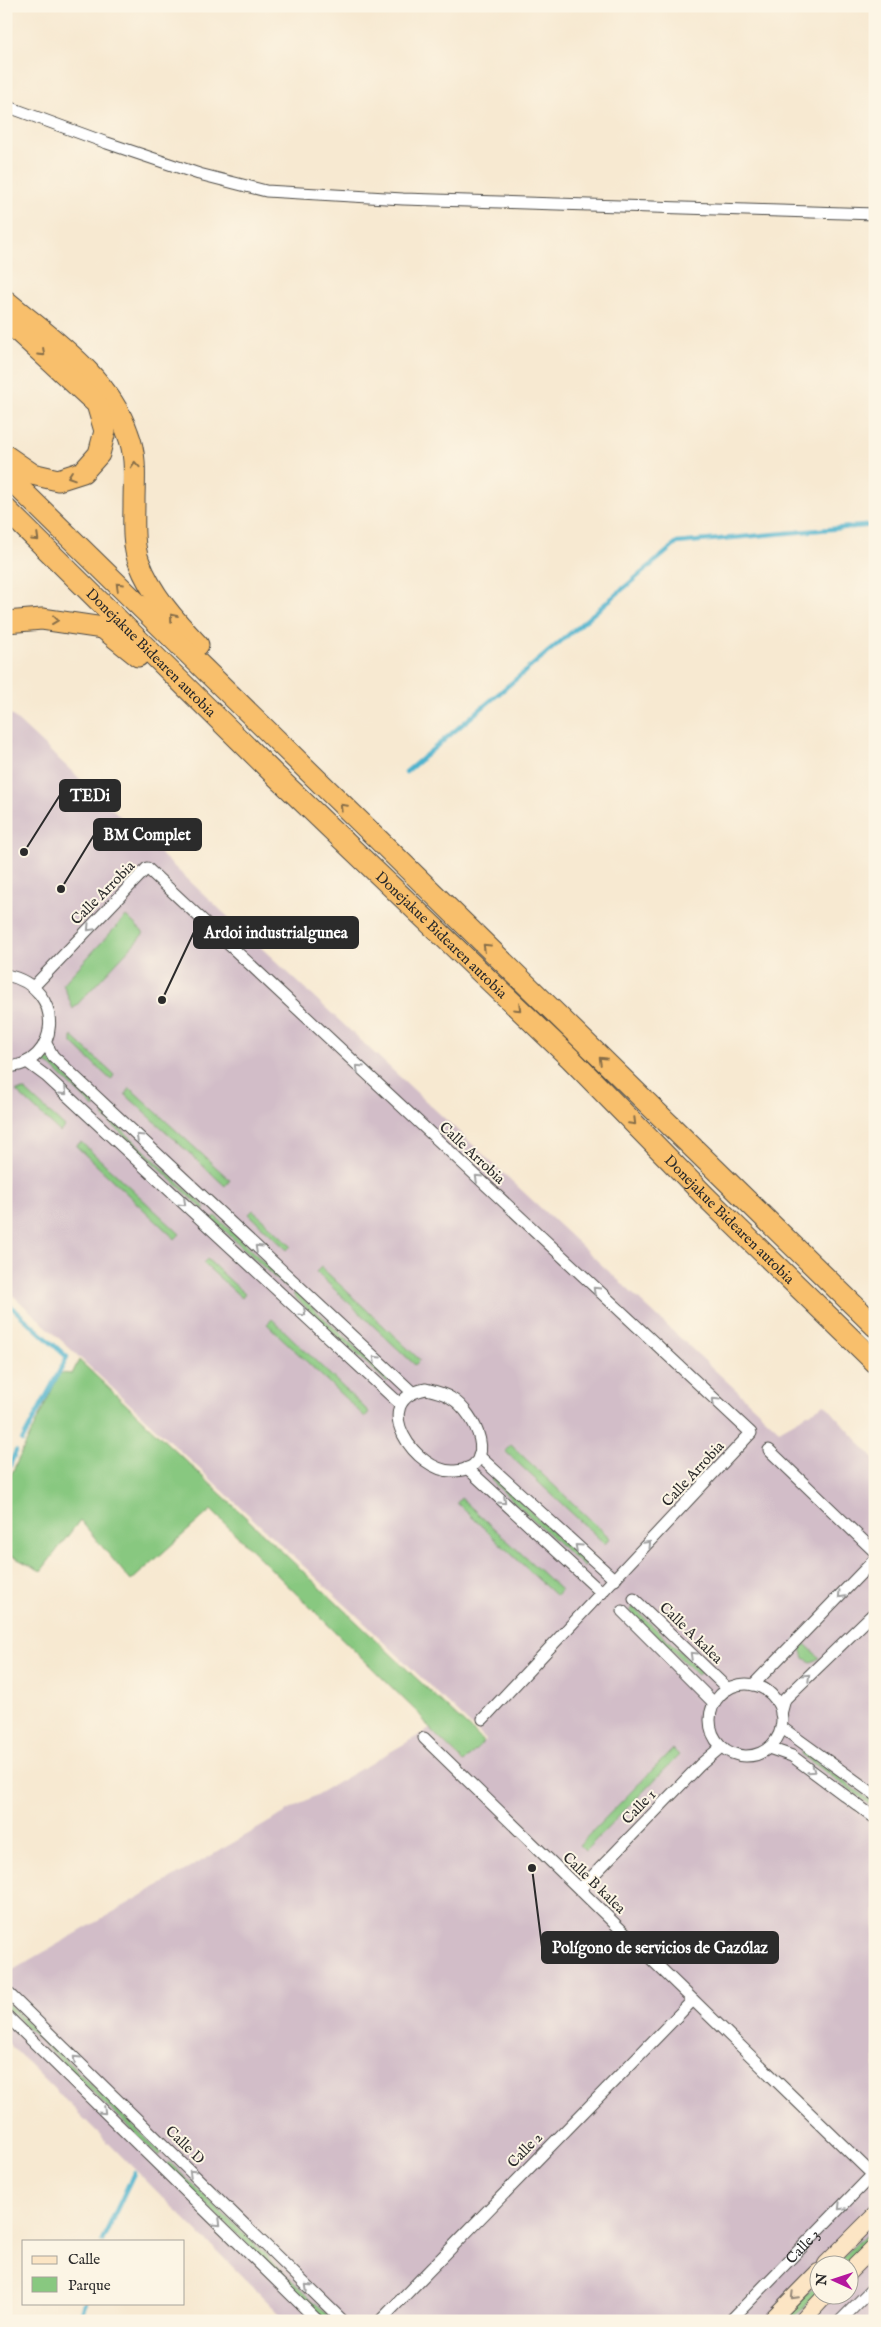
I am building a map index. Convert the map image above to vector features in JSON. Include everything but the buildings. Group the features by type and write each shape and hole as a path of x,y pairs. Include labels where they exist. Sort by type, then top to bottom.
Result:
{"highway":[{"path":"6,301 93,375 112,402 128,433 136,462 134,512 138,562 157,598 188,635 236,684 270,735"},
{"path":"6,320 97,404 105,431 99,454 83,472 58,480 32,474 6,456"},
{"name":"Donejakue Bidearen autobia","path":"6,475 875,1326"},
{"name":"Donejakue Bidearen autobia","path":"6,509 273,774 570,1058 875,1362"},
{"path":"6,622 42,619 103,628 135,653 248,757 273,774"},
{"path":"712,1167 740,1181 875,1312"},
{"path":"818,1306 875,1376"}],"street":[{"path":"6,106 106,143 199,174 266,191 404,200 875,214"},
{"name":"Calle Arrobia","path":"34,986 147,868 751,1434 483,1719"},
{"path":"6,975 21,978 34,986 44,998 49,1012 50,1027 45,1042 38,1053 26,1062 6,1067"},
{"path":"45,1042 53,1056 412,1392"},
{"path":"26,1062 46,1076 400,1404"},
{"path":"426,1390 440,1393 452,1398 464,1408 473,1419 481,1438 479,1456 474,1464 458,1471 440,1469 416,1452 398,1423 400,1404 412,1392 426,1390"},
{"path":"769,1450 875,1552"},
{"path":"479,1456 614,1580"},
{"path":"468,1468 602,1593"},
{"path":"753,1685 875,1559"},
{"name":"Calle A kalea","path":"634,1599 728,1689"},
{"path":"622,1611 714,1702"},
{"path":"875,1612 785,1699 781,1722 777,1738 769,1748 750,1756 729,1753 721,1747 714,1737 710,1726 710,1714 714,1702 728,1689 736,1686 753,1685 764,1689 772,1696 778,1706 781,1722 875,1795"},
{"name":"Calle B kalea","path":"424,1738 692,2000 874,2173"},
{"name":"Calle 1","path":"580,1889 700,1765 721,1747"},
{"path":"769,1748 792,1756 875,1818"},
{"name":"Calle D","path":"6,1992 343,2321"},
{"name":"Calle 2","path":"380,2321 692,2000"},
{"path":"6,2015 318,2321"},
{"name":"Calle 3","path":"730,2321 874,2173"},
{"name":"Calle 3","path":"836,2254 875,2215"},
{"path":"858,2263 875,2246"},
{"name":"Calle 3","path":"770,2321 808,2282"},
{"path":"840,2321 875,2286"},
{"path":"802,2321 818,2304"}],"shaded area":[{"path":"6,710 779,1430 825,1404 875,1460 875,2321 287,2321 6,2041 6,1974 430,1729 463,1762 486,1740 350,1609 6,1289"}],"green space":[{"path":"126,916 144,933 73,1009 63,984"},
{"path":"72,1036 114,1075 111,1080 72,1043"},
{"path":"47,1057 96,1106 94,1108 51,1066 43,1062"},
{"path":"130,1088 230,1180 225,1186 125,1094"},
{"path":"25,1090 65,1127 60,1132 16,1091"},
{"path":"105,1114 206,1208 204,1210 103,1116"},
{"path":"81,1142 180,1234 175,1239 76,1146"},
{"path":"253,1210 291,1246 287,1250 249,1214"},
{"path":"215,1216 288,1285 285,1287 212,1219"},
{"path":"207,1259 245,1294 242,1298 203,1263"},
{"path":"321,1267 420,1360 415,1365 316,1272"},
{"path":"296,1292 389,1379 387,1382 293,1295"},
{"path":"272,1319 369,1412 365,1417 267,1324"},
{"path":"79,1360 484,1742 464,1762 430,1729 420,1715 211,1510 131,1581 80,1520 41,1571 6,1553 6,1485 60,1373 72,1374"},
{"path":"511,1445 610,1538 605,1544 505,1451"},
{"path":"494,1477 586,1564 584,1567 491,1480"},
{"path":"461,1498 561,1590 556,1596 457,1503"},
{"path":"633,1607 701,1672 698,1675 630,1611"},
{"path":"805,1644 820,1658 811,1662 804,1658 801,1648"},
{"path":"673,1749 679,1755 585,1851 579,1845"},
{"path":"803,1751 875,1804 875,1808 801,1754"},
{"path":"7,2003 161,2153 158,2156 6,2007"},
{"path":"169,2162 334,2321 327,2321 166,2166"},
{"path":"875,2225 875,2236 856,2254 846,2254"},
{"path":"808,2293 808,2303 791,2321 781,2321"}],"waterway":[{"path":"406,772 677,543 875,525"},
{"path":"6,1302 67,1357 22,1441"},
{"path":"6,1474 16,1451"},
{"path":"102,2240 134,2173"},
{"path":"80,2321 85,2304"}],"place":[{"name":"TEDi","path":"24,852"},
{"name":"BM Complet","path":"61,889"},
{"name":"Ardoi industrialgunea","path":"162,1000"},
{"name":"Polígono de servicios de Gazólaz","path":"532,1868"}]}
